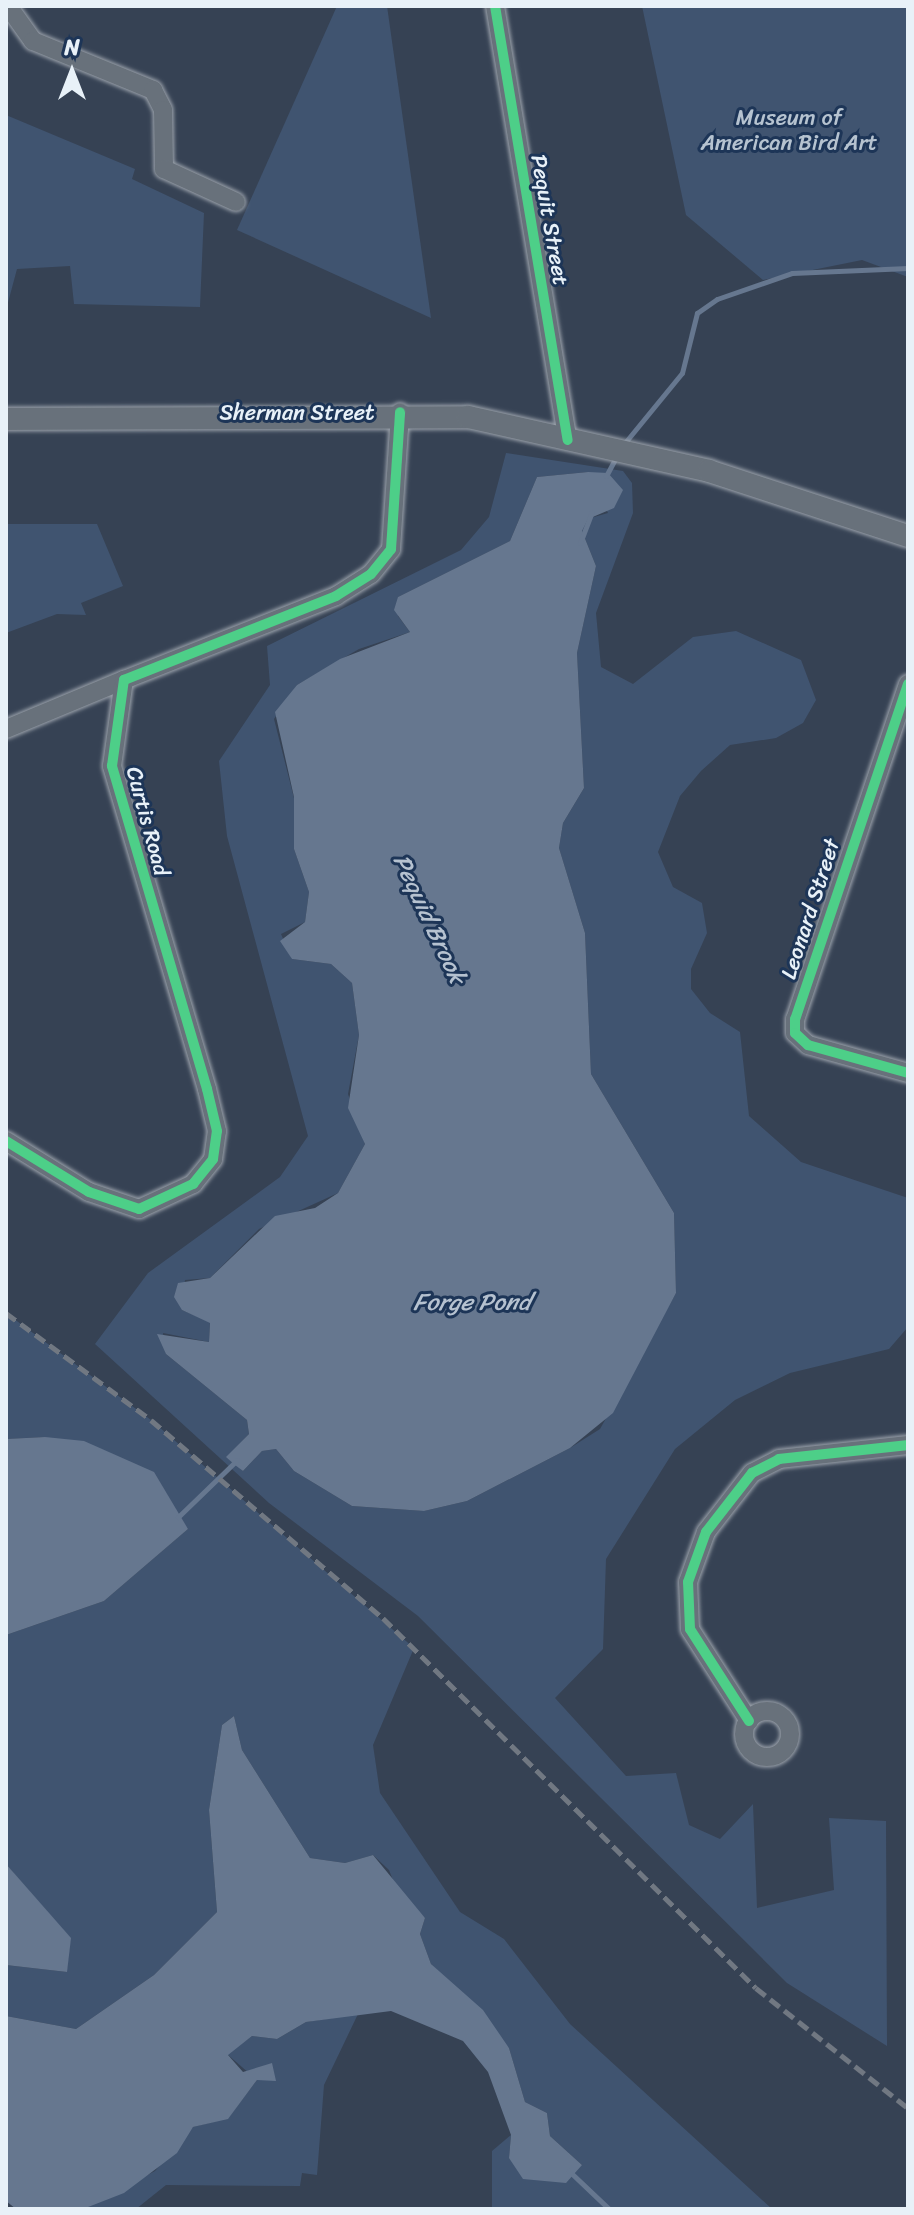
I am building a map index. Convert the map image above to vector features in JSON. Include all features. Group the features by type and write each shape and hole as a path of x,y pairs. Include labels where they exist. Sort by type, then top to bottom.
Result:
{"main road":[{"name":"Sherman Street","path":"6,419 400,412 468,417 709,471 908,536"}],"street":[{"path":"8,6 33,41 153,90 163,110 164,169 236,202"},
{"name":"Pequit Street","path":"495,6 568,440"},
{"path":"6,729 336,596 371,574 391,549 400,412"},
{"name":"Curtis Road","path":"6,1141 89,1192 139,1209 193,1184 213,1159 217,1131 207,1089 112,766 124,680"},
{"name":"Leonard Street","path":"908,684 795,1033 808,1045 908,1073"},
{"path":"749,1721 690,1629 688,1582 706,1532 744,1482 779,1459 908,1445"}],"green space":[{"path":"337,6 387,6 431,318 237,230"},
{"name":"Museum of American Bird Art","path":"642,6 908,6 908,277 862,260 763,280 686,215"},
{"path":"6,115 135,169 132,179 204,213 200,307 74,304 70,266 17,269 6,310"},
{"path":"506,453 623,471 632,483 633,513 596,613 601,667 633,684 693,637 736,631 801,660 816,700 803,723 776,738 730,745 701,771 680,796 658,852 673,887 702,903 707,933 691,969 691,989 710,1013 740,1032 749,1116 801,1162 908,1198 908,1327 889,1349 790,1373 735,1400 675,1449 606,1559 603,1649 555,1698 626,1776 676,1773 689,1825 720,1839 753,1804 757,1908 834,1890 829,1818 886,1821 887,2046 787,1983 418,1616 269,1503 95,1344 148,1273 280,1177 308,1136 227,836 219,761 270,685 267,646 461,550 489,517","holes":["588,472 608,513 587,519 582,531 596,566 577,653 584,788 563,823 559,848 585,933 591,1074 674,1213 676,1293 600,1429 570,1448 467,1501 424,1511 352,1506 294,1471 276,1449 262,1451 243,1471 227,1457 249,1434 247,1420 166,1354 163,1333 209,1342 210,1322 182,1310 185,1280 210,1278 259,1229 338,1193 365,1144 348,1094 359,1035 352,983 331,964 292,959 281,934 305,922 309,892 294,849 294,798 274,719 297,685 359,649 410,632 398,616 398,597 510,541 537,477"]},
{"path":"6,524 97,524 123,586 81,603 86,615 57,614 6,633"},
{"path":"6,1313 151,1420 414,1648 373,1745 380,1793 460,1912 504,1939 570,2024 772,2209 492,2209 492,2151 511,2135 509,2158 582,2165 550,2136 547,2113 525,2102 509,2048 431,1964 420,1934 425,1918 398,1893 389,1870 373,1855 345,1863 310,1858 242,1750 234,1716 222,1725 209,1810 217,1912 154,1975 76,2029 6,2016 6,1965 67,1972 42,1908 6,1864 6,1635 104,1601 188,1529 45,1437 6,1439"},
{"path":"358,2014 324,2085 317,2175 302,2173 300,2186 166,2185 136,2209 83,2209 155,2171 193,2127 228,2118 257,2080 227,2054 252,2036 277,2039 306,2022"}],"water":[{"name":"Forge Pond","path":"608,473 623,490 614,508 588,519 582,531 596,566 577,653 584,788 563,823 559,848 585,933 591,1074 674,1213 676,1293 613,1413 570,1448 467,1501 424,1511 352,1506 294,1471 276,1449 262,1451 243,1471 235,1465 226,1457 249,1434 247,1420 166,1354 157,1334 209,1342 210,1323 182,1310 174,1297 178,1283 210,1278 275,1216 315,1208 338,1193 365,1144 348,1108 359,1035 352,983 331,964 292,959 280,941 305,922 309,892 294,849 294,797 275,712 297,685 340,659 410,632 394,610 398,597 510,541 537,477"},
{"path":"45,1437 84,1441 154,1472 188,1529 104,1601 6,1635 6,1439"},
{"path":"234,1716 242,1750 310,1858 345,1863 373,1855 425,1918 420,1934 431,1964 483,2010 509,2048 525,2102 547,2113 550,2136 582,2165 566,2183 523,2179 509,2158 511,2135 488,2072 463,2041 391,2011 306,2022 277,2039 252,2036 228,2055 243,2072 272,2063 276,2081 257,2080 228,2119 193,2127 177,2153 124,2193 83,2209 16,2209 6,2201 6,2016 76,2029 154,1975 217,1912 209,1810 222,1725"},
{"path":"6,1864 71,1938 67,1972 6,1965"}],"waterway":[{"path":"623,445 682,373 697,313 717,299 792,273 908,268"},
{"path":"606,476 616,457"},
{"name":"Pequid Brook","path":"580,543 592,512"},
{"name":"Pequid Brook","path":"178,1517 237,1460"},
{"path":"569,2171 609,2209"}],"railway":[{"path":"6,1313 151,1420 383,1618 756,1988 908,2108"}],"cycle path":[{"path":"495,6 568,440"},
{"path":"6,1141 89,1192 139,1209 193,1184 213,1159 217,1131 207,1089 112,766 124,680 336,596 371,574 391,549 400,412"},
{"path":"908,684 795,1019 795,1033 808,1045 908,1073"},
{"path":"749,1721 690,1629 688,1582 706,1532 752,1473 779,1459 908,1445"}]}
